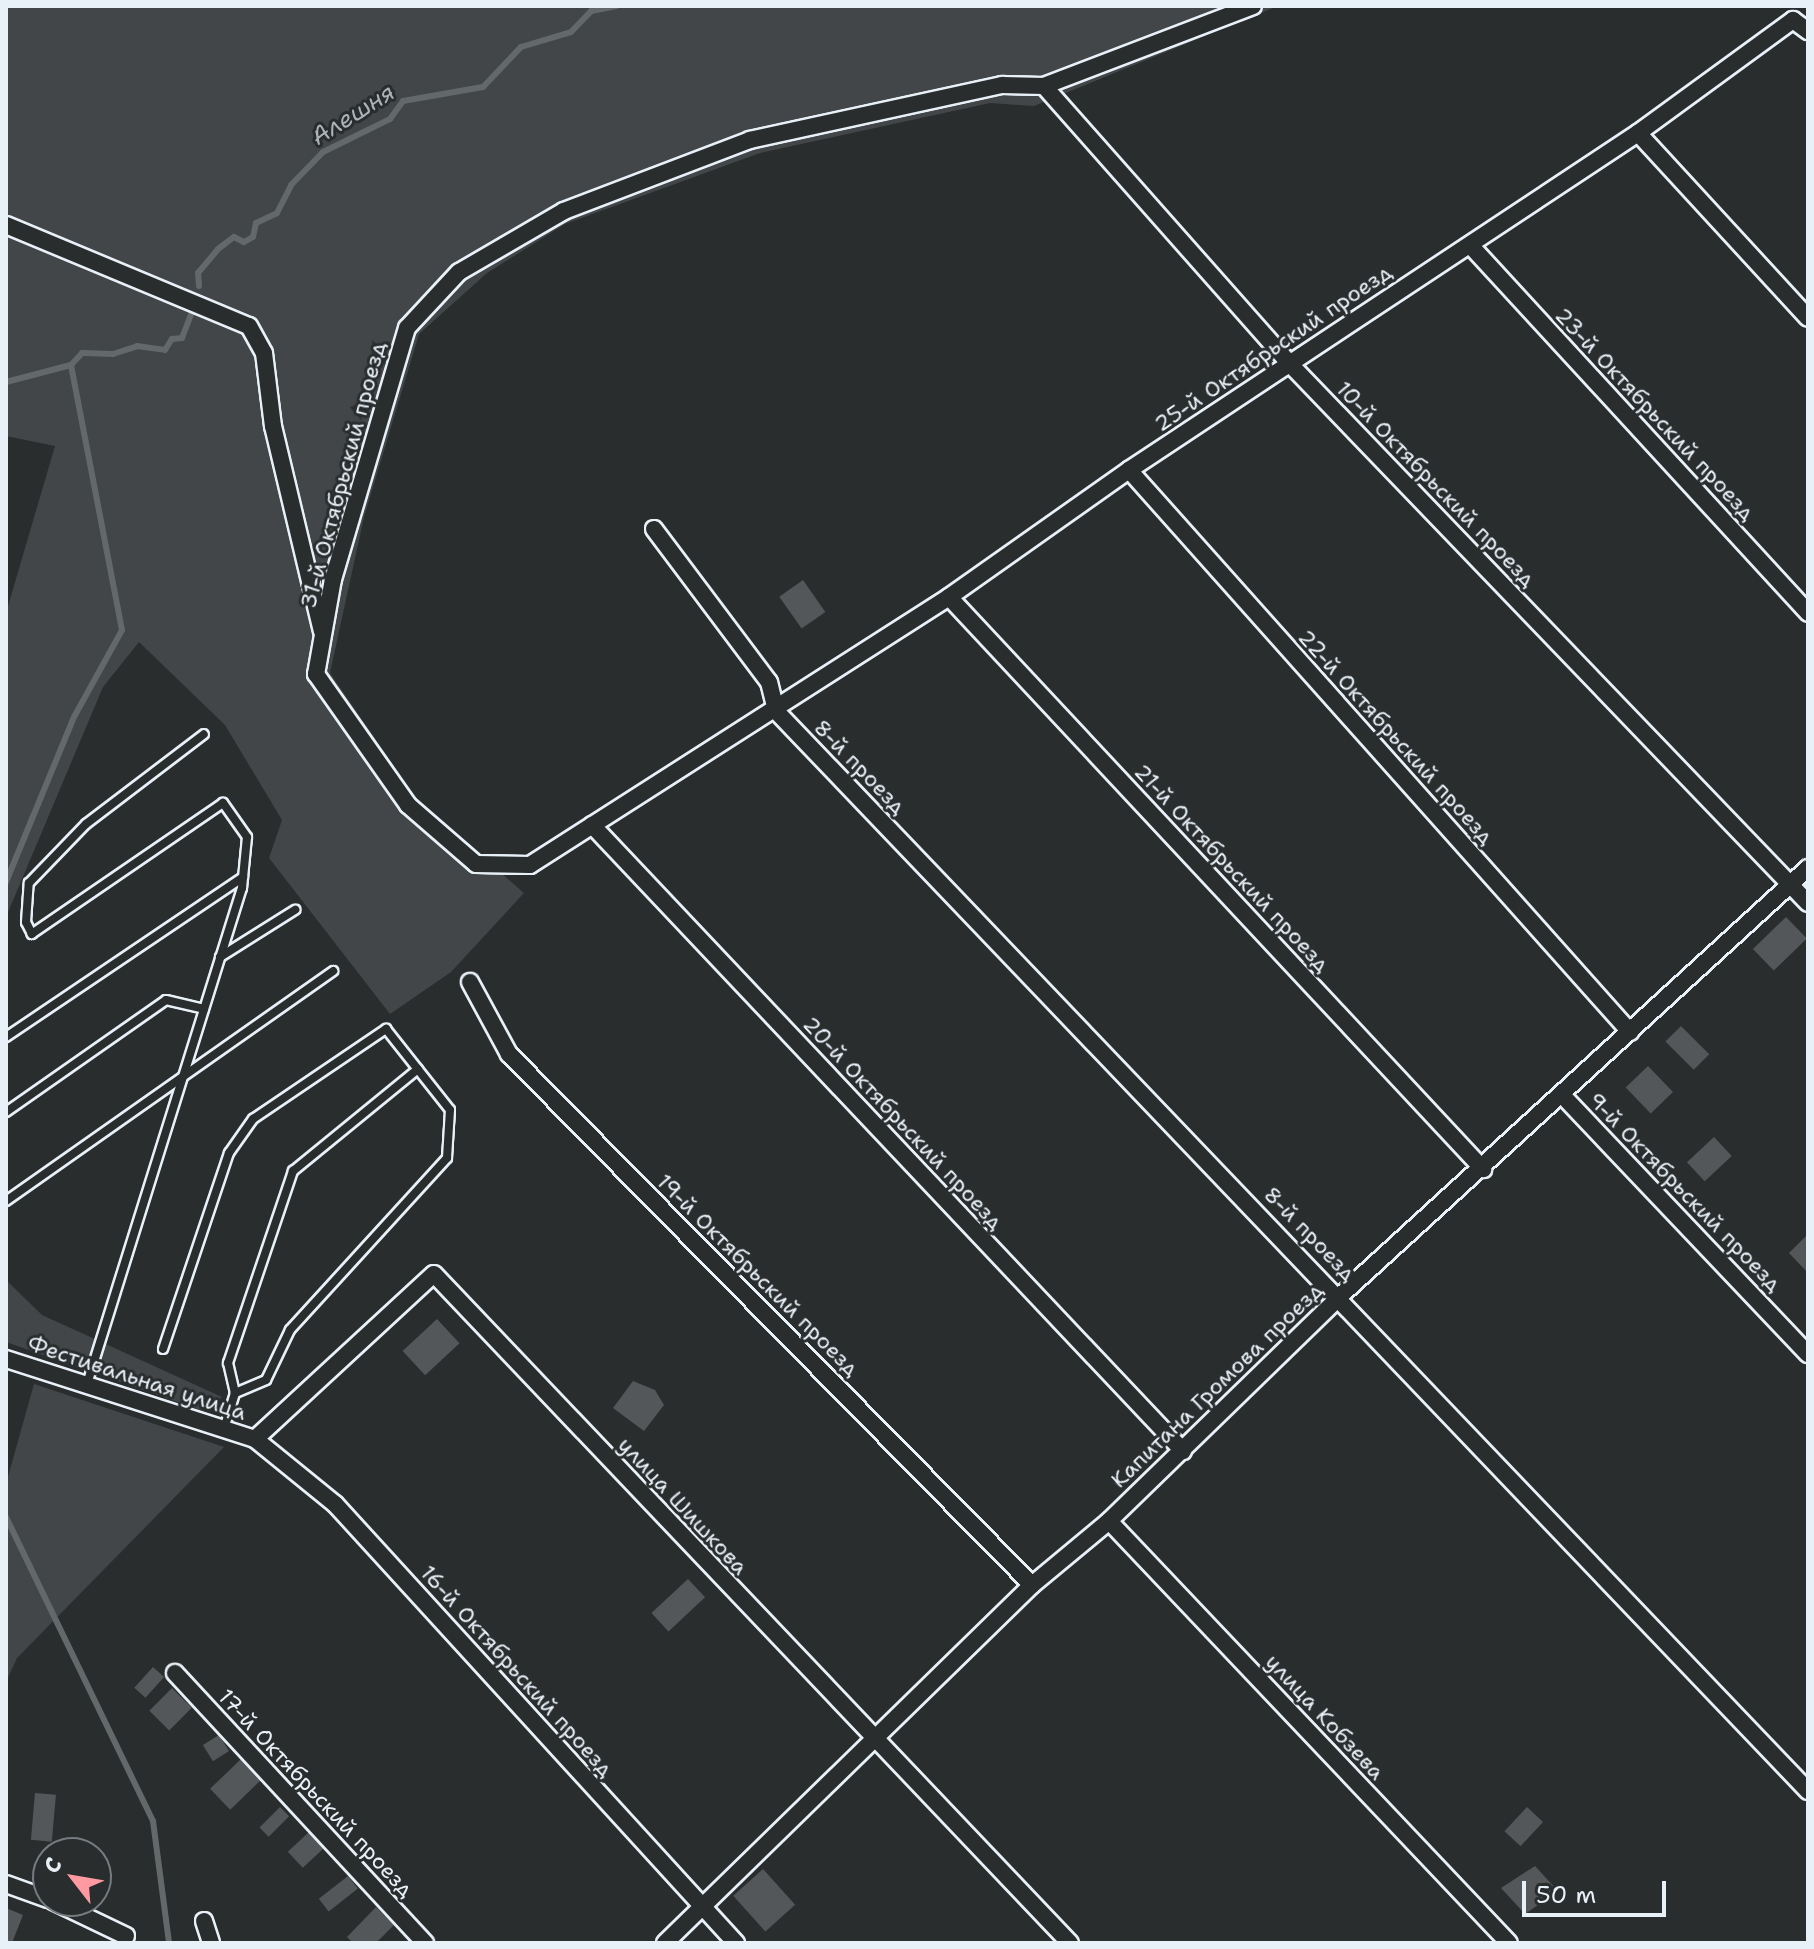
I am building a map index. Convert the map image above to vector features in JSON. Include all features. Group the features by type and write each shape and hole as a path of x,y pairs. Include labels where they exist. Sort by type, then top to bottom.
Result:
{"street":[{"name":"31-й Октябрьский проезд","path":"530,865 476,864 408,805 316,674 333,579 407,328 459,272 564,211 750,140 1002,85 1044,86 1253,6"},
{"path":"1793,13 1808,31"},
{"name":"25-й Октябрьский проезд","path":"530,865 776,711 949,597 1129,470 1638,133 1793,13"},
{"name":"10-й Октябрьский проезд","path":"1044,86 1289,363 1808,903"},
{"path":"1638,133 1808,318"},
{"path":"6,225 249,326 264,353 273,426 323,636"},
{"name":"23-й Октябрьский проезд","path":"1470,245 1808,613"},
{"name":"22-й Октябрьский проезд","path":"1129,470 1630,1032"},
{"path":"654,529 769,682 776,711"},
{"name":"21-й Октябрьский проезд","path":"949,597 1483,1169"},
{"name":"8-й проезд","path":"776,711 1340,1296 1808,1791"},
{"name":"20-й Октябрьский проезд","path":"592,825 1183,1451"},
{"name":"Капитана Громова проезд","path":"665,1943 1032,1585 1109,1521 1340,1296 1563,1096 1808,868"},
{"name":"19-й Октябрьский проезд","path":"470,982 509,1054 1032,1585"},
{"name":"9-й Октябрьский проезд","path":"1563,1096 1808,1354"},
{"name":"улица Шишкова","path":"255,1439 434,1274 1070,1943"},
{"name":"Фестивальная улица","path":"6,1359 255,1439"},
{"name":"16-й Октябрьский проезд","path":"255,1439 335,1504 736,1943"},
{"name":"улица Кобзева","path":"1109,1521 1509,1943"},
{"name":"17-й Октябрьский проезд","path":"175,1673 425,1943"},
{"path":"6,1884 32,1893"},
{"path":"86,1917 126,1936"},
{"path":"204,1921 211,1943"}],"lane":[{"path":"87,1385 220,958 243,877 247,837 223,803 32,934 26,922 29,883 86,824 204,734"},
{"path":"6,1037 243,877"},
{"path":"220,958 295,910"},
{"path":"6,1201 333,971"},
{"path":"6,1112 166,1000 204,1009"},
{"path":"163,1349 229,1153 253,1119 386,1029 450,1110 447,1158 290,1330 266,1380 235,1393"},
{"path":"224,1429 235,1393 228,1363 293,1171 418,1069"}],"shaded area":[{"path":"6,6 1278,6 1034,106 990,103 760,153 565,224 487,273 419,334 364,517 330,673 415,797 524,893 451,972 390,1014 269,858 282,820 225,725 139,642 103,687 6,917 6,613 55,446 6,436"},
{"path":"6,1280 42,1315 222,1397 203,1411 6,1342"},
{"path":"34,1384 224,1447 17,1658 6,1682 6,1484"}],"building":[{"path":"803,580 825,612 802,629 779,597"},
{"path":"1786,917 1807,939 1774,971 1753,949"},
{"path":"1681,1026 1709,1054 1694,1070 1665,1042"},
{"path":"1648,1066 1673,1092 1651,1113 1626,1088"},
{"path":"1714,1137 1732,1156 1705,1181 1687,1162"},
{"path":"1808,1234 1808,1273 1789,1253"},
{"path":"437,1319 460,1343 425,1375 403,1351"},
{"path":"633,1381 655,1390 664,1405 644,1431 613,1408"},
{"path":"688,1579 705,1597 668,1631 651,1613"},
{"path":"153,1667 164,1677 145,1698 134,1688"},
{"path":"172,1688 192,1708 169,1730 149,1711"},
{"path":"219,1735 229,1751 213,1761 203,1745"},
{"path":"241,1759 261,1780 230,1810 210,1789"},
{"path":"35,1793 56,1795 52,1837 32,1837 31,1840"},
{"path":"280,1807 289,1816 269,1837 259,1828"},
{"path":"1527,1807 1543,1822 1521,1846 1504,1831"},
{"path":"309,1832 324,1848 303,1868 288,1852"},
{"path":"1535,1866 1558,1891 1525,1914 1501,1888"},
{"path":"763,1869 795,1905 765,1931 733,1896"},
{"path":"348,1876 358,1889 329,1911 319,1899"},
{"path":"376,1907 394,1925 376,1943 353,1943 347,1937"},
{"path":"6,1908 23,1915 12,1943 6,1943"}],"waterway":[{"name":"Алешня","path":"199,286 198,273 218,249 234,237 244,242 253,237 256,223 277,213 291,185 323,152 390,119 403,101 483,87 521,47 571,32 591,11 617,6"},
{"name":"Алешня","path":"6,382 71,365 82,353 113,354 137,346 165,350 172,339 182,338 191,314"},
{"path":"6,882 74,717 122,630 71,365"},
{"path":"6,1517 153,1821 169,1943"}]}
